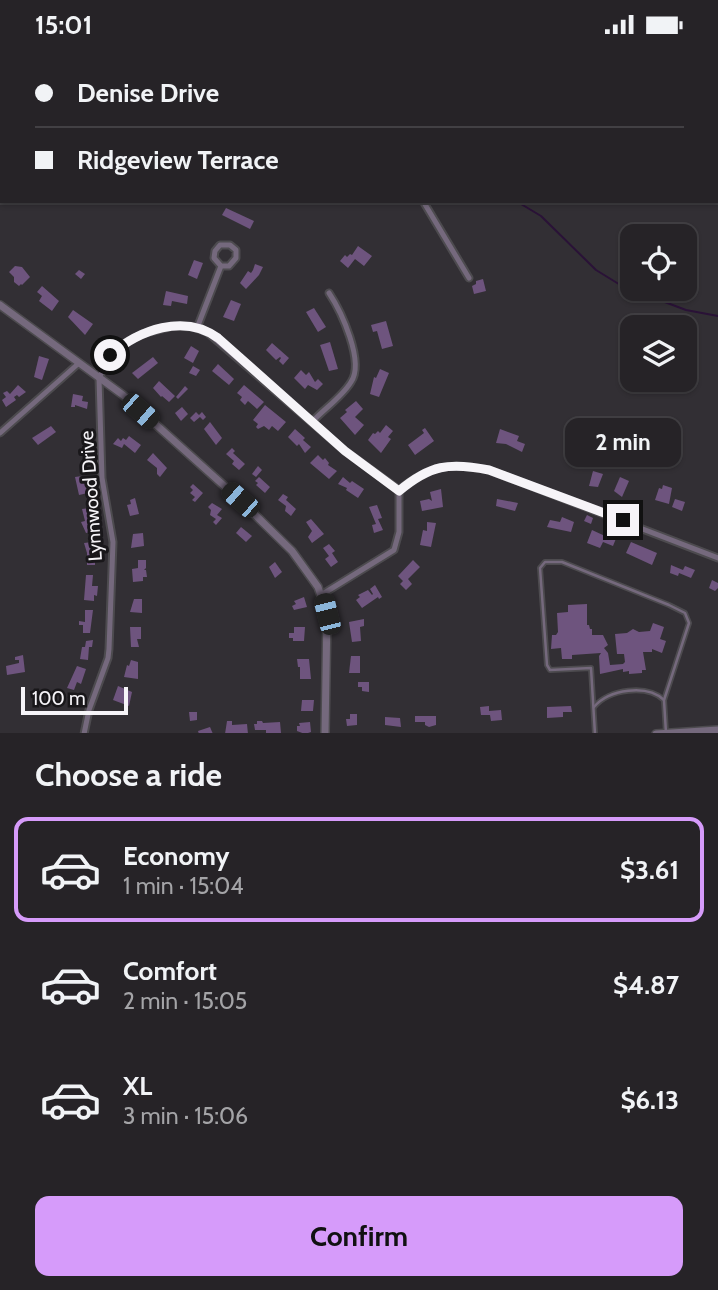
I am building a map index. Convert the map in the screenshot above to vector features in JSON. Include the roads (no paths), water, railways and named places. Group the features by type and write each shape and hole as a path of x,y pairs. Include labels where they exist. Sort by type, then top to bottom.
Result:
{"street":[{"path":"424,203 469,278"},
{"path":"222,244 230,245 236,253 235,261 229,266 221,265 214,258 215,251 222,244"},
{"path":"197,328 221,265"},
{"path":"312,422 351,383 356,369 348,333 329,293"},
{"path":"0,305 99,378 158,426 292,551 321,595 327,614 325,733"},
{"path":"99,378 110,355 134,338 162,328 197,328 218,338 360,463 399,491"},
{"path":"0,433 79,363"},
{"name":"Lynnwood Drive","path":"84,733 92,700 109,655 113,542 102,472 99,378"},
{"path":"399,491 417,476 440,466 460,465 489,470 718,558"},
{"path":"321,595 394,549 399,532 399,491"},
{"path":"656,733 718,730"}],"lane":[{"path":"595,733 591,668 556,671 550,670 547,665 540,568 545,562 562,562 670,604 685,613 689,622 664,700 666,733"},
{"path":"594,708 599,701 628,691 649,691 664,700"}],"waterway":[{"path":"519,203 541,216 596,270 622,286 686,310 718,316"}]}
